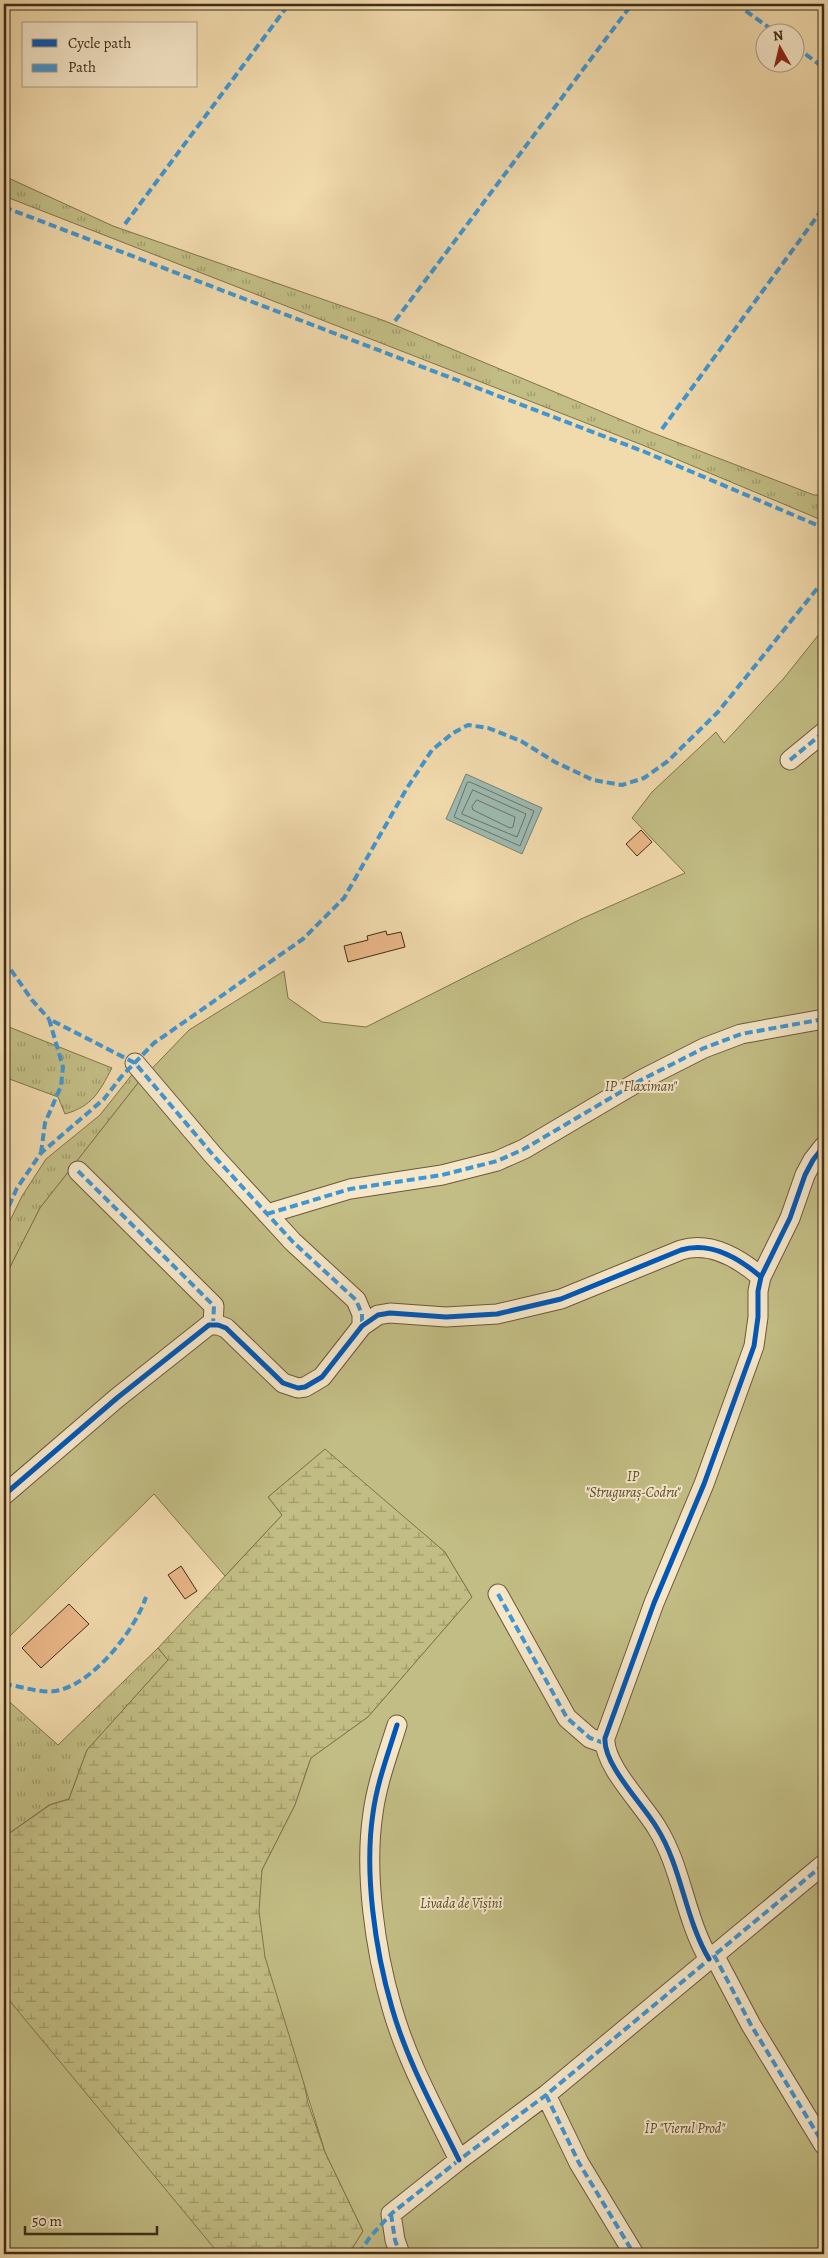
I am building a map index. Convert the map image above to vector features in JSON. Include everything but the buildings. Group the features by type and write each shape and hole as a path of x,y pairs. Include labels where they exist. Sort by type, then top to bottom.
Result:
{"street":[{"path":"790,760 824,732"},
{"path":"267,1214 350,1189 442,1175 496,1161 524,1149 641,1080 711,1045 741,1034 824,1019"},
{"path":"135,1063 207,1148 293,1242 356,1300 360,1307 362,1326"},
{"path":"824,1146 813,1160 805,1175 790,1218 761,1277 758,1291 758,1317 754,1346 704,1484 654,1602 606,1730 604,1743 612,1765 647,1810 667,1846 699,1941 712,1957 824,2145"},
{"path":"78,1171 214,1306 213,1325"},
{"path":"4,1495 117,1398 205,1327 213,1325 226,1328 283,1383 298,1388 309,1386 322,1377 362,1326 373,1317 383,1313 446,1317 497,1314 561,1299 681,1250 698,1246 707,1247 747,1265 761,1277"},
{"path":"498,1594 567,1718 585,1734 604,1743"},
{"path":"396,1725 378,1788 373,1814 371,1857 372,1904 391,2007 423,2085 459,2160"},
{"path":"400,2254 395,2240 391,2214 546,2095 824,1864"},
{"path":"546,2095 579,2163 634,2254"}],"green space":[{"path":"4,176 113,226 385,321 648,431 814,495 824,495 824,521 645,446 4,196"},
{"path":"824,628 824,2254 349,2254 363,2231 325,2152 265,1957 259,1911 262,1870 295,1805 311,1758 368,1717 472,1597 445,1552 325,1449 268,1497 282,1515 225,1576 154,1494 4,1642 4,1279 40,1208 138,1083 189,1030 284,971 288,998 322,1022 366,1027 581,919 685,873 632,818 652,792 716,732 724,743 784,678"},
{"path":"4,1025 112,1068 99,1091 89,1102 75,1111 65,1114 58,1097 4,1077"},
{"path":"134,1072 138,1083 40,1208 4,1279 4,1233 22,1196 46,1159 100,1115"},
{"path":"326,1448 445,1552 472,1597 368,1717 311,1758 295,1805 262,1870 308,2103 325,2152 363,2231 349,2254 4,2254 4,1837 50,1805 69,1799 87,1750 168,1660 158,1648 282,1515 268,1497"},
{"path":"158,1648 168,1660 87,1750 69,1799 49,1805 4,1837 4,1697 58,1745"},
{"path":"4,1994 219,2254 4,2254"}],"water":[{"path":"466,774 542,808 522,854 446,819"}],"marked path":[{"path":"125,224 289,4"},
{"path":"395,321 632,4"},
{"path":"736,4 761,22"},
{"path":"806,54 824,68"},
{"path":"4,207 645,452 824,528"},
{"path":"662,429 824,207"},
{"path":"4,1217 17,1188 41,1153 104,1099 121,1077 154,1043 303,939 344,898 407,788 432,750 453,733 468,725 488,728 521,741 555,762 593,780 622,785 644,778 668,761 718,712 824,580"},
{"path":"790,760 824,732"},
{"path":"4,960 32,1000 49,1019"},
{"path":"41,1153 45,1123 61,1086 63,1067 49,1019 135,1063 213,1155 293,1242 356,1300 362,1314 362,1326"},
{"path":"267,1214 350,1189 442,1175 497,1161 524,1149 641,1080 704,1048 741,1034 824,1019"},
{"path":"78,1171 214,1306 213,1325"},
{"path":"498,1594 567,1718 590,1738 604,1743"},
{"path":"4,1684 47,1691 60,1690 73,1685 100,1665 123,1639 141,1610 146,1597"},
{"path":"359,2254 370,2237 391,2214 546,2095 824,1864"},
{"path":"714,1955 751,2025 824,2145"},
{"path":"546,2095 579,2163 634,2254"},
{"path":"391,2214 395,2240 400,2254"}],"cycle path":[{"path":"709,1959 694,1927 678,1876 665,1843 651,1818 625,1784 610,1760 605,1738 654,1603 704,1484 754,1346 758,1317 758,1291 761,1277 790,1218 805,1175 813,1160 824,1146"},
{"path":"4,1495 117,1398 209,1325 218,1325 226,1328 283,1383 298,1388 305,1387 322,1377 362,1326 378,1315 390,1313 446,1317 497,1314 561,1299 681,1250 692,1248 703,1248 724,1253 744,1264 761,1277"},
{"path":"397,1725 383,1769 373,1813 370,1860 376,1936 392,2008 405,2047 459,2160"}],"park label":[{"name":"IP \"Flaximan\"","path":"641,1086"},
{"name":"IP \"Struguraș-Codru\"","path":"633,1484"},
{"name":"Livada de Vișini","path":"461,1903"},
{"name":"ÎP \"Vierul Prod\"","path":"685,2128"}]}
